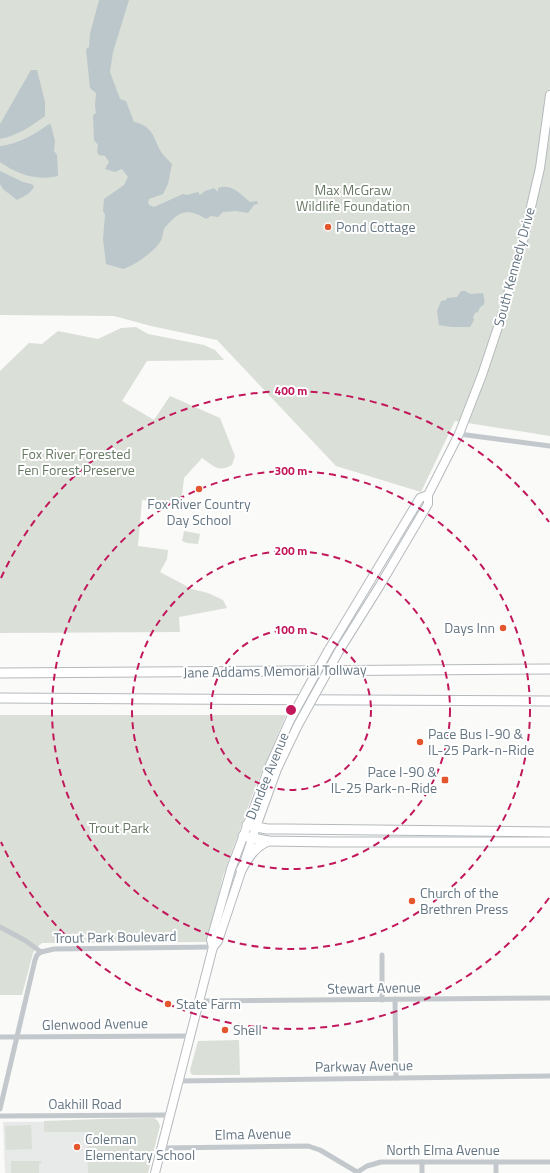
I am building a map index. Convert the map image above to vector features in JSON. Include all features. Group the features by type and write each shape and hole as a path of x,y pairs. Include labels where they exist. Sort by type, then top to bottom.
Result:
{"highway":[{"name":"Jane Addams Memorial Tollway","path":"0,673 550,668"},
{"name":"Jane Addams Memorial Tollway","path":"0,698 550,701"},
{"path":"517,701 550,705"},
{"path":"251,826 286,829 550,832"},
{"path":"456,831 550,826"},
{"path":"243,836 268,841 550,843"},
{"path":"241,870 251,854 264,842 268,841"}],"main road":[{"name":"South Kennedy Drive","path":"459,434 482,375 502,315 524,237 540,168 550,95"},
{"name":"Dundee Avenue","path":"213,947 211,940 231,869 243,836 251,826 298,725 338,651 379,587 428,504 428,495 459,434"},
{"name":"Dundee Avenue","path":"155,1173 213,947 218,941 253,838 251,826 270,765 290,720 328,651 420,498 428,495"}],"street":[{"path":"459,434 550,446"},
{"name":"Trout Park Boulevard","path":"0,927 26,941 41,952 54,949 213,947"},
{"path":"0,1108 35,960 41,952"},
{"path":"382,956 382,1000"},
{"name":"Stewart Avenue","path":"199,1002 550,998"},
{"path":"395,999 396,1078"},
{"name":"Glenwood Avenue","path":"0,1037 190,1036"},
{"name":"Parkway Avenue","path":"178,1081 550,1076"},
{"name":"Oakhill Road","path":"0,1116 170,1115"},
{"name":"Elma Avenue","path":"162,1148 312,1146 320,1150"},
{"name":"North Elma Avenue","path":"320,1150 357,1172 377,1162 550,1162"},
{"path":"422,1162 422,1173"},
{"path":"496,1162 496,1173"}],"shaded area":[{"path":"99,0 129,0 113,52 110,72 120,99 126,101 134,122 149,129 161,152 172,164 168,184 163,194 149,199 149,205 154,207 183,194 187,195 198,192 200,195 205,191 214,188 218,192 218,188 223,187 232,188 250,202 257,201 258,204 254,205 248,213 236,211 223,212 218,217 211,216 206,219 196,214 187,212 183,213 174,218 165,227 159,244 154,249 137,262 123,269 106,264 103,239 105,215 103,211 104,199 124,185 128,177 122,169 115,172 105,169 109,162 105,156 99,155 97,152 98,145 94,140 93,115 96,113 96,93 90,88 86,49 89,47 90,34"},
{"path":"31,70 37,70 45,102 45,116 18,133 0,139 0,124"},
{"path":"49,124 51,125 55,141 54,151 57,155 58,176 42,178 34,177 13,170 0,162 0,146 26,138"},
{"path":"0,171 23,182 31,184 34,186 33,189 17,200 3,189 0,184"},
{"path":"461,291 465,291 470,294 483,293 484,304 478,312 475,313 473,317 474,320 470,327 451,327 439,325 437,311 441,301 446,300 447,298 457,297"},
{"name":"Coleman Elementary School","path":"157,1121 143,1173 5,1173 3,1122"}],"green space":[{"name":"Max McGraw Wildlife Foundation","path":"0,0 550,0 550,436 455,421 421,492 336,466 217,340 151,326 114,316 0,315"},
{"name":"Fox River Forested Fen Forest Preserve","path":"136,327 148,334 204,345 215,350 224,360 147,361 122,401 154,420 170,396 220,418 235,456 232,465 223,468 216,468 202,458 184,478 181,504 142,500 138,546 168,550 167,559 160,572 192,589 208,593 223,600 227,608 179,617 180,632 0,633 0,371 29,343 42,344 58,331 98,339 121,328"},
{"path":"184,531 200,534 198,544 182,541"},
{"name":"Trout Park","path":"0,715 286,715 255,788 223,876 208,942 42,943 33,953 22,995 0,995"},
{"path":"239,1040 240,1075 191,1074 190,1070 198,1041"},
{"path":"154,1118 158,1121 160,1126 148,1173 88,1173 87,1132 44,1132 44,1121"},
{"path":"31,1125 32,1149 6,1150 5,1126"},
{"path":"11,1161 41,1161 41,1164 39,1164 39,1173 11,1173"}],"place":[{"name":"Pond Cottage","path":"328,227"},
{"name":"Fox River Country Day School","path":"199,489"},
{"name":"Days Inn","path":"503,628"},
{"name":"Pace Bus I-90 & IL-25 Park-n-Ride","path":"420,742"},
{"name":"Pace I-90 & IL-25 Park-n-Ride","path":"445,780"},
{"name":"Church of the Brethren Press","path":"412,901"},
{"name":"State Farm","path":"168,1004"},
{"name":"Shell","path":"225,1030"},
{"name":"Coleman Elementary School","path":"77,1147"}]}
